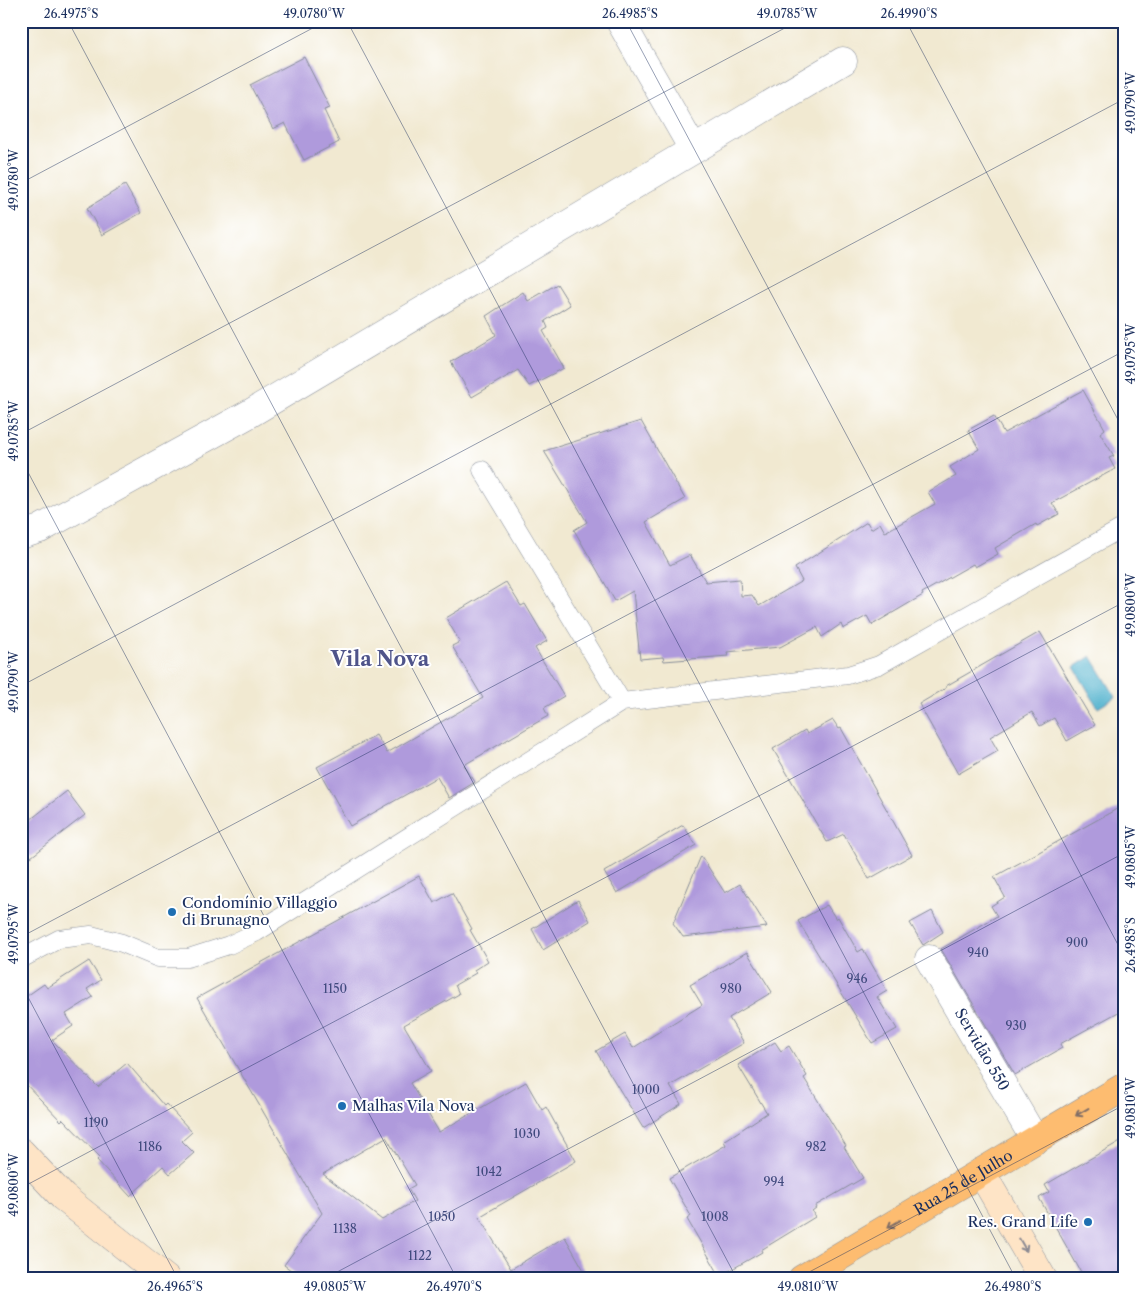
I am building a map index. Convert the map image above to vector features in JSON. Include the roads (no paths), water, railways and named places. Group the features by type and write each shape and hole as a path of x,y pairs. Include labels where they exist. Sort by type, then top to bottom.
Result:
{"main road":[{"name":"Rua 25 de Julho","path":"802,1279 1124,1087"},
{"path":"21,1152 63,1197 166,1279"},
{"path":"981,1172 1043,1279"}],"street":[{"path":"620,21 693,149"},
{"path":"21,534 40,529 249,414 843,61"},
{"name":"Servidão 550","path":"929,959 1035,1140"}],"lane":[{"path":"482,470 622,702"},
{"path":"21,959 59,939 91,935 122,943 158,958 188,958 229,946 257,932 622,702 848,675 879,665 1124,527"}],"water":[{"path":"1091,656 1116,697 1098,708 1074,667"}],"place":[{"name":"Condomínio Villaggio di Brunagno","path":"172,912"},
{"name":"Malhas Vila Nova","path":"342,1106"},
{"name":"Res. Grand Life","path":"1088,1222"}],"district":[{"name":"Vila Nova","path":"380,659"}]}
